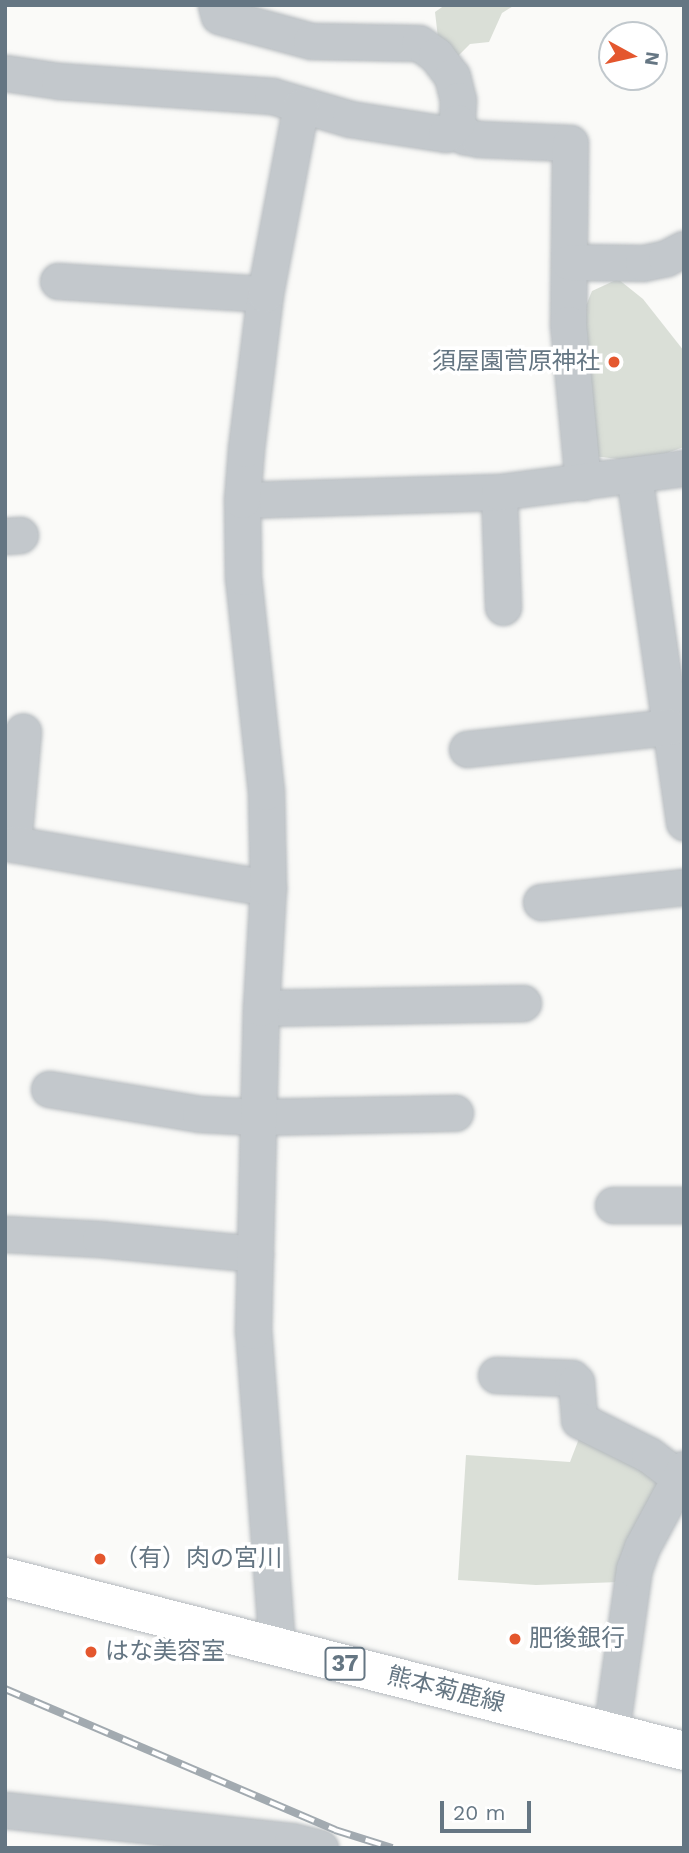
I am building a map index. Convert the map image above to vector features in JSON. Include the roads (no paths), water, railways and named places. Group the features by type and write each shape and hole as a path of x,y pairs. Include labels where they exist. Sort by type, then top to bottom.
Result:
{"main road":[{"name":"熊本菊鹿線","path":"5,1577 684,1751"}],"street":[{"path":"216,5 219,16 311,41 419,43 436,55 452,76 458,100 457,122 464,136 570,143 568,324 583,482"},
{"path":"5,73 59,81 205,94 237,92 272,96 350,119 446,134 457,122"},
{"path":"278,1647 258,1422 253,1331 261,1008 268,888 266,792 243,578 243,500 246,449 265,294 301,106"},
{"path":"569,262 643,263 666,258 684,249"},
{"path":"58,281 265,294"},
{"path":"243,500 499,492 684,468"},
{"path":"634,475 684,822"},
{"path":"499,492 503,607"},
{"path":"467,749 669,727"},
{"path":"23,731 9,843 268,888"},
{"path":"541,902 684,887"},
{"path":"261,1008 523,1003"},
{"path":"49,1089 200,1114 258,1117 455,1112"},
{"path":"613,1205 684,1205"},
{"path":"5,1234 255,1254"},
{"path":"496,1375 572,1378 576,1382 579,1420 681,1473 642,1547 634,1569 611,1732"},
{"path":"5,1810 242,1843 292,1841 320,1848"}],"railway":[{"path":"5,1689 335,1830 392,1848"}],"place":[{"name":"須屋園菅原神社","path":"614,362"},
{"name":"（有）肉の宮川","path":"100,1559"},
{"name":"肥後銀行","path":"515,1639"},
{"name":"はな美容室","path":"91,1652"}]}
